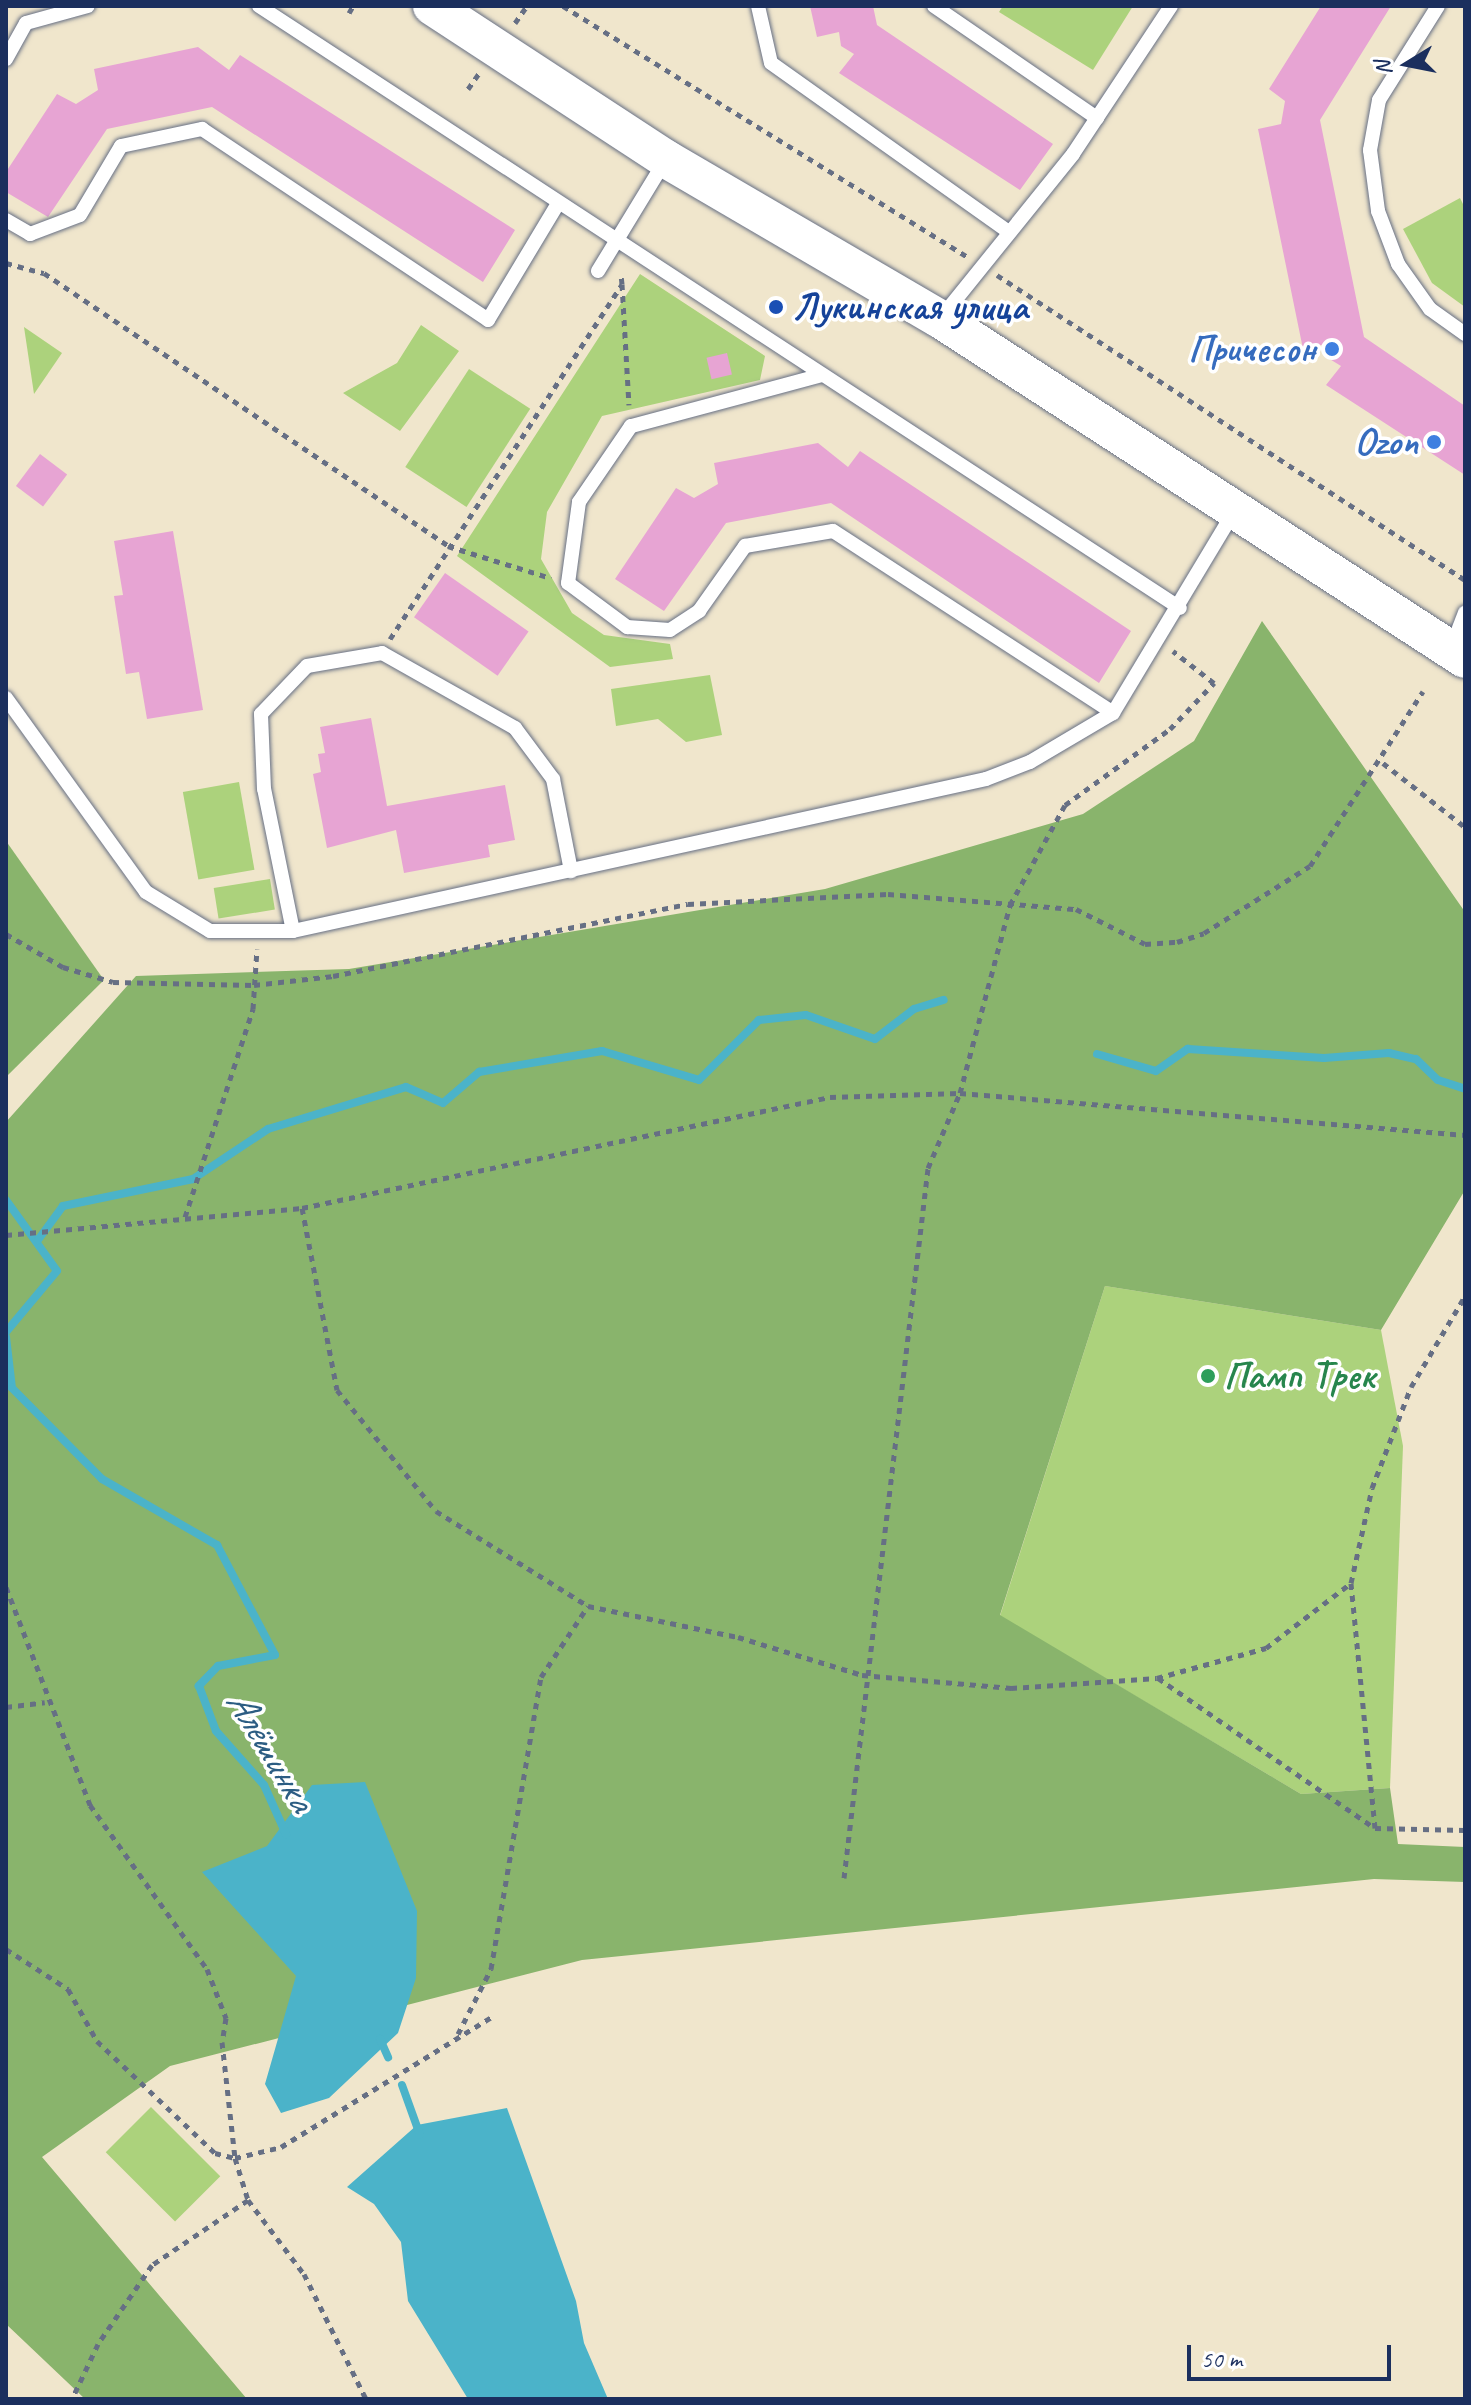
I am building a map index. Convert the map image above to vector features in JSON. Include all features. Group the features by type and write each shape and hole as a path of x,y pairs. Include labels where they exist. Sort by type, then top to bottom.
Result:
{"street":[{"path":"432,6 666,159 940,319 1458,654"}],"lane":[{"path":"6,59 26,23 88,6"},
{"path":"259,6 557,205 1180,608"},
{"path":"758,6 771,63 1009,232"},
{"path":"934,6 1097,118"},
{"path":"940,319 1097,118 1171,6"},
{"path":"1438,6 1379,100 1370,150 1378,211 1398,264 1430,309 1465,334"},
{"path":"6,220 30,234 80,215 121,146 202,129 488,320 557,205"},
{"path":"598,271 619,243 666,159"},
{"path":"822,375 631,426 579,502 568,583 627,627 670,630 699,611 745,546 833,531 1113,713"},
{"path":"6,698 146,892 210,931 293,931 986,779 1030,762 1113,713 1180,608 1235,510"},
{"path":"1458,654 1465,613"},
{"path":"293,931 264,789 261,714 307,666 382,653 515,728 553,779 571,871"}],"path":[{"path":"349,13 353,6"},
{"path":"563,6 982,265 1465,580"},
{"path":"619,243 631,426"},
{"path":"6,263 44,273 448,546 568,583"},
{"path":"382,653 448,546 622,284"},
{"path":"844,1878 862,1675 888,1544 928,1168 960,1093 1010,905 1065,805 1170,729 1214,683 1158,639"},
{"path":"6,934 63,967 113,982 254,985 333,976 688,904 888,894 1076,909 1145,944 1204,933 1310,866 1383,763 1423,691"},
{"path":"1383,763 1465,827"},
{"path":"185,1217 184,1202 253,1009 259,933"},
{"path":"6,1235 302,1208 830,1097 960,1093 1465,1135"},
{"path":"302,1208 337,1390 436,1511 588,1606 738,1637 862,1675 1011,1688 1157,1678 1266,1648 1351,1583"},
{"path":"1375,1828 1351,1583 1372,1488 1411,1387 1465,1296"},
{"path":"6,1587 45,1702 90,1805 207,1969 226,2018 222,2042 235,2158 248,2200 304,2274 366,2399"},
{"path":"458,2035 491,1969 541,1677 588,1606"},
{"path":"1157,1678 1375,1828 1465,1830"},
{"path":"6,1707 45,1702"},
{"path":"6,1949 68,1989 97,2041 215,2153 235,2158 281,2147 458,2035 495,2015"},
{"path":"72,2399 98,2344 152,2265 248,2200"}],"green space":[{"path":"1003,6 1133,6 1093,70 999,12"},
{"path":"1460,198 1465,208 1465,307 1432,283 1403,229"},
{"path":"640,274 765,356 760,380 602,416 547,512 541,559 572,613 604,635 670,644 673,659 610,667 457,556"},
{"path":"421,325 459,351 400,431 343,393 397,363"},
{"path":"24,327 62,353 34,394"},
{"path":"469,369 530,409 467,507 405,467"},
{"path":"1262,621 1465,912 1465,1190 1381,1330 1105,1286 1000,1615 1301,1794 1390,1788 1398,1844 1465,1847 1465,1882 1374,1879 582,1960 170,2066 42,2157 247,2399 85,2399 6,2324 6,1122 136,976 349,969 825,889 1083,814 1194,741"},
{"path":"710,675 722,735 686,742 658,719 616,726 611,689"},
{"path":"239,782 254,870 198,880 183,792"},
{"path":"6,841 104,980 6,1077"},
{"path":"270,879 275,910 219,919 214,888"},
{"path":"1105,1286 1381,1330 1403,1446 1390,1788 1301,1794 1000,1616"},
{"path":"151,2107 220,2176 175,2222 106,2152"}],"water":[{"path":"365,1782 417,1911 416,1978 398,2033 329,2098 281,2113 265,2084 296,1976 202,1872 267,1846 312,1785"},
{"path":"507,2108 576,2301 584,2343 608,2399 468,2399 408,2301 401,2242 374,2204 347,2187 417,2125"}],"building":[{"path":"810,6 873,6 877,25 1053,144 1020,190 839,73 854,54 841,46 839,32 817,37"},
{"path":"1321,6 1391,6 1320,120 1364,337 1465,406 1465,475 1326,385 1341,366 1328,358 1326,344 1303,349 1258,129 1281,124 1285,101 1269,89"},
{"path":"198,47 229,70 240,55 515,230 483,282 212,107 107,129 48,217 6,192 6,172 57,94 76,104 98,90 94,69"},
{"path":"727,353 732,374 711,379 707,358"},
{"path":"818,443 848,467 860,451 1131,631 1099,683 831,503 726,523 664,611 615,579 676,488 694,498 718,484 714,463"},
{"path":"40,454 67,474 43,506 16,486"},
{"path":"173,531 203,710 147,719 139,672 126,674 114,596 123,595 114,541"},
{"path":"445,573 529,632 498,676 414,617"},
{"path":"371,718 387,806 505,785 515,840 488,845 490,857 404,873 396,830 327,848 313,774 321,772 318,754 325,753 320,727"}],"waterway":[{"path":"38,1240 63,1206 193,1179 268,1129 406,1087 443,1103 479,1072 602,1051 699,1080 759,1020 806,1015 875,1039 914,1009 944,1000"},
{"path":"1097,1054 1156,1071 1188,1049 1324,1058 1389,1053 1416,1059 1438,1080 1465,1089"},
{"name":"Алёшинка","path":"6,1200 57,1271 6,1332"},
{"name":"Алёшинка","path":"6,1337 12,1388 102,1479 217,1545 275,1655 218,1666 199,1686 216,1731 264,1785 286,1834"},
{"name":"Алёшинка","path":"380,2039 388,2057"},
{"name":"Алёшинка","path":"402,2085 420,2135"}],"place":[{"name":"Лукинская улица","path":"776,307"},
{"name":"Причесон","path":"1332,349"},
{"name":"Ozon","path":"1434,442"},
{"name":"Памп Трек","path":"1208,1376"}]}
